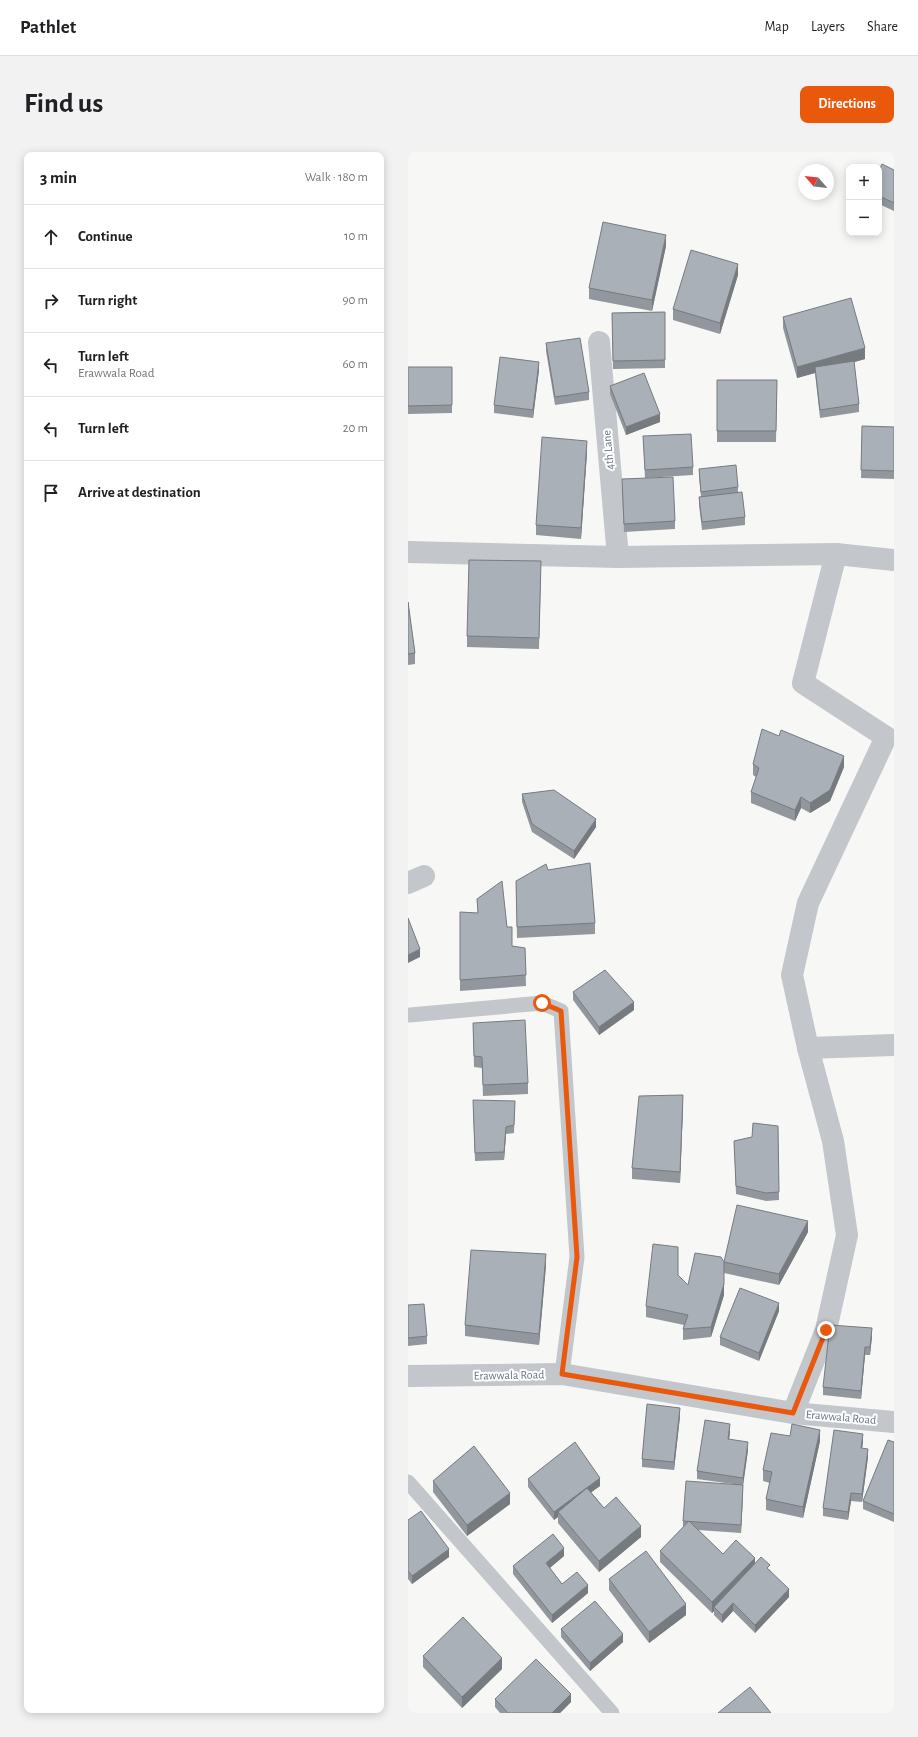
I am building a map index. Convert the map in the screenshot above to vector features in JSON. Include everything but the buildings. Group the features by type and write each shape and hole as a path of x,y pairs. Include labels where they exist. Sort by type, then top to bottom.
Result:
{"street":[{"name":"4th Lane","path":"599,342 618,557"},
{"path":"408,552 618,557 836,554 894,560"},
{"path":"793,1413 826,1330 847,1235 833,1141 808,1048 792,975 808,903 886,737 803,683 836,554"},
{"path":"808,1048 894,1045"},
{"name":"Erawwala Road","path":"408,1376 562,1374 793,1413 894,1422"}],"lane":[{"path":"410,1015 542,1003 561,1011 577,1257 562,1374"},
{"path":"408,1482 612,1713"}],"route":[{"path":"542,1003 561,1011 577,1257 562,1374 793,1413 826,1330"}]}
